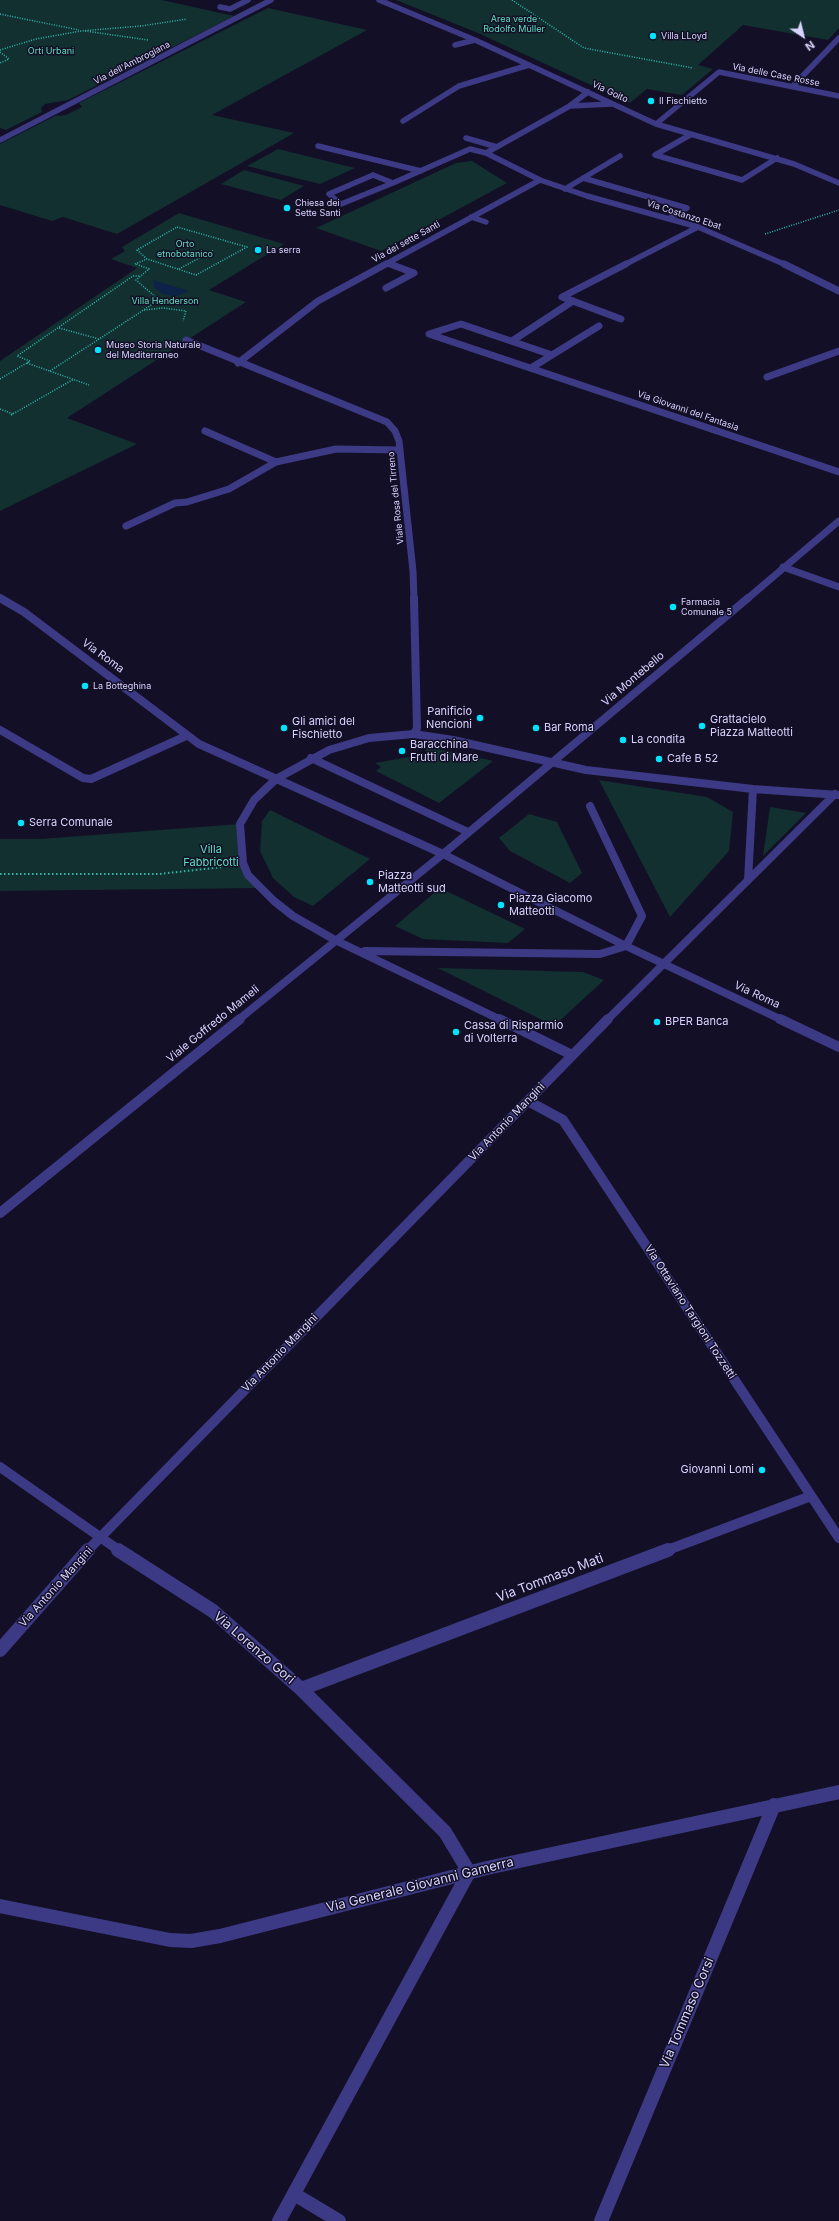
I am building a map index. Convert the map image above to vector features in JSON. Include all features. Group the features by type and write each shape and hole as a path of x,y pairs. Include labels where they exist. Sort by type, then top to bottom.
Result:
{"street":[{"path":"234,0 220,7 230,9 248,0"},
{"name":"Via dell'Ambrogiana","path":"0,140 271,0"},
{"name":"Via Goito","path":"379,0 475,40 615,104 668,131 690,135 777,158 839,183"},
{"path":"793,86 839,38"},
{"path":"455,45 475,40"},
{"path":"403,121 459,86 529,65"},
{"name":"Via delle Case Rosse","path":"656,124 719,72 839,96"},
{"path":"486,153 568,107 588,92"},
{"path":"568,107 615,104"},
{"path":"62,108 72,111"},
{"path":"690,135 655,156 742,180 777,158"},
{"path":"466,138 497,147"},
{"path":"318,146 421,171"},
{"path":"393,183 373,175 329,194 341,204 393,183 470,149 486,153 540,180"},
{"path":"565,189 620,156"},
{"path":"583,178 687,208 670,218"},
{"name":"Via Costanzo Ebat","path":"540,180 565,189 698,227 738,242 839,291"},
{"name":"Via dei sette Santi","path":"238,363 318,301 540,180"},
{"path":"472,217 486,222"},
{"path":"621,319 562,297 698,227"},
{"path":"386,288 414,273 387,263"},
{"path":"512,341 573,301"},
{"name":"Via Giovanni del Fantasia","path":"552,355 461,324 429,334 839,472"},
{"path":"531,368 599,326"},
{"name":"Viale Rosa del Tirreno","path":"186,340 238,363 386,422 395,431 400,450 413,571 417,728 414,734"},
{"path":"767,378 839,351"},
{"path":"205,431 276,462"},
{"path":"126,526 175,503 187,502 229,489 276,462 336,449 400,450"},
{"name":"Via Montebello","path":"443,854 550,762 839,521"},
{"path":"783,567 839,587"},
{"name":"Via Roma","path":"0,598 24,612 132,693 186,736 276,779"},
{"path":"0,730 83,778 91,779 186,736"},
{"path":"414,734 453,740 586,770 753,789 837,794 569,1058 361,951 335,940 294,916 274,901 248,875 243,863 240,824 254,800 276,779 311,758 349,743 380,737 414,734"},
{"path":"311,758 468,832"},
{"path":"276,779 443,854 664,964"},
{"path":"748,880 753,789"},
{"path":"361,951 600,954 626,946 642,916 590,806"},
{"name":"Viale Goffredo Mameli","path":"0,1213 443,854"},
{"name":"Via Roma","path":"664,964 839,1047"},
{"name":"Via Antonio Mangini","path":"0,1650 99,1538 569,1058"},
{"name":"Via Ottaviano Targioni Tozzetti","path":"528,1101 563,1120 839,1538"},
{"name":"Via Lorenzo Gori","path":"0,1467 99,1538 213,1612 301,1689 445,1832 469,1872"},
{"name":"Via Tommaso Mati","path":"301,1689 811,1496"},
{"name":"Via Generale Giovanni Gamerra","path":"0,1906 170,1940 191,1940 220,1936 469,1872 839,1792"},
{"name":"Via Tommaso Corsi","path":"601,2221 774,1805"},
{"path":"279,2221 469,1872"},
{"path":"294,2194 339,2221"}],"path":[{"path":"512,0 584,48 719,72"},
{"path":"0,14 81,31 152,40"},
{"path":"0,51 36,40 81,31 141,26 193,19"},
{"path":"0,51 9,59 0,63"},
{"path":"738,242 839,210"},
{"path":"177,227 247,247 196,275 147,259 137,250 177,227"},
{"path":"178,270 214,250"},
{"path":"50,371 159,300 136,280 148,269 135,264 147,259"},
{"path":"0,379 30,361 17,356 133,276 140,276"},
{"path":"143,310 163,308 186,311 179,334 186,340"},
{"path":"59,328 98,339"},
{"path":"27,363 89,385"},
{"path":"0,408 12,414 74,379"},
{"path":"0,874 159,874 243,863"}],"green space":[{"name":"Orti Urbani","path":"0,0 162,0 234,16 68,100 45,104 41,108 42,112 6,130 0,128"},
{"name":"Area verde Rodolfo Müller","path":"396,0 839,0 839,28 828,40 743,25 698,65 713,69 682,95 647,89 630,103 478,33"},
{"path":"268,8 367,30 212,115 294,133 117,234 63,217 52,221 0,205 0,144 55,116 66,115 82,107 79,103"},
{"path":"278,149 355,168 320,184 247,166"},
{"path":"472,161 507,183 381,251 316,228 456,163"},
{"path":"244,170 304,186 281,200 221,184"},
{"name":"Villa Henderson","path":"179,213 284,244 209,290 246,302 67,418 137,444 0,511 0,361 137,268 111,259 125,251 122,247"},
{"path":"426,747 493,761 439,803 376,771 381,767 375,763 426,754"},
{"path":"599,780 707,797 733,812 729,851 670,917"},
{"path":"770,807 806,813 763,856"},
{"path":"270,810 370,859 313,906 294,897 273,878 260,851 262,821"},
{"path":"529,814 557,822 582,873 570,883 510,851 499,838"},
{"name":"Villa Fabbricotti","path":"240,824 243,863 259,888 0,891 0,839 41,839"},
{"path":"440,888 525,929 508,943 423,939 395,926"},
{"path":"438,968 583,972 604,980 554,1026"}],"water":[{"path":"153,280 189,291 176,296 163,294 155,288"}],"place":[{"name":"Villa LLoyd","path":"653,36"},
{"name":"Il Fischietto","path":"651,101"},
{"name":"Chiesa dei Sette Santi","path":"287,208"},
{"name":"La serra","path":"258,250"},
{"name":"Museo Storia Naturale del Mediterraneo","path":"98,350"},
{"name":"Farmacia Comunale 5","path":"673,607"},
{"name":"La Botteghina","path":"85,686"},
{"name":"Panificio Nencioni","path":"480,718"},
{"name":"Grattacielo Piazza Matteotti","path":"702,726"},
{"name":"Gli amici del Fischietto","path":"284,728"},
{"name":"Bar Roma","path":"536,728"},
{"name":"La condita","path":"623,740"},
{"name":"Baracchina Frutti di Mare","path":"402,751"},
{"name":"Cafe B 52","path":"659,759"},
{"name":"Serra Comunale","path":"21,823"},
{"name":"Piazza Matteotti sud","path":"370,882"},
{"name":"Piazza Giacomo Matteotti","path":"501,905"},
{"name":"BPER Banca","path":"657,1022"},
{"name":"Cassa di Risparmio di Volterra","path":"456,1032"},
{"name":"Giovanni Lomi","path":"762,1470"}],"park label":[{"name":"Orto etnobotanico","path":"185,250"}]}
